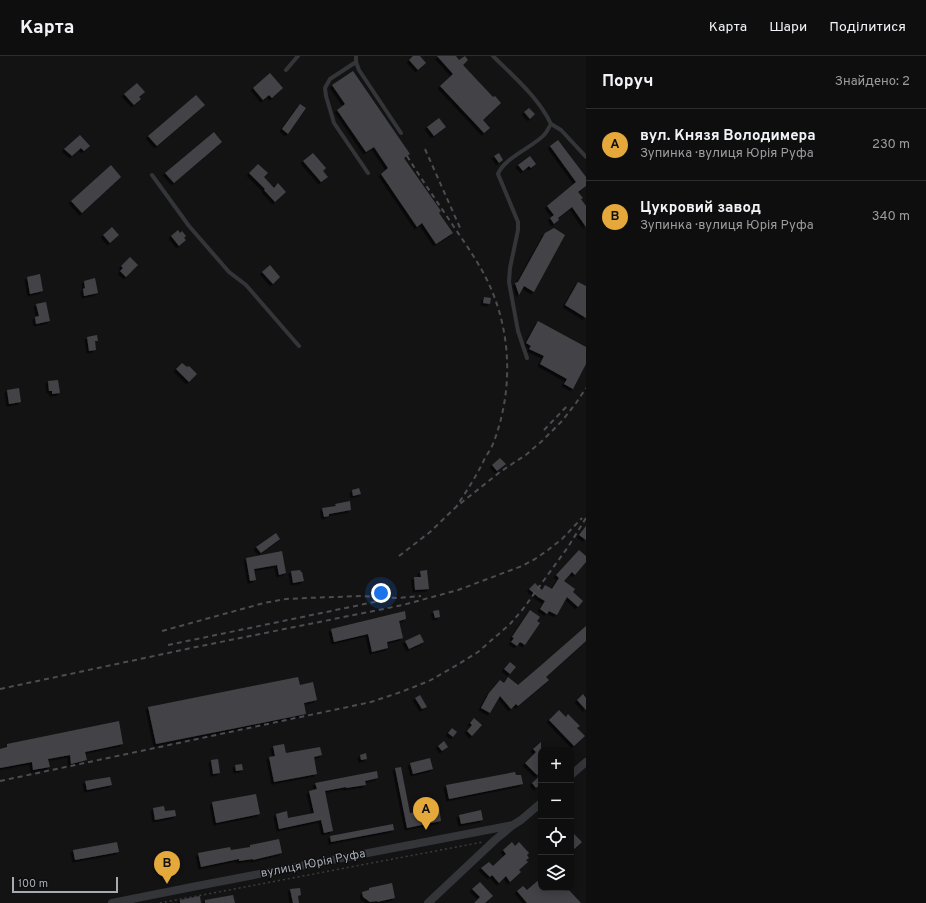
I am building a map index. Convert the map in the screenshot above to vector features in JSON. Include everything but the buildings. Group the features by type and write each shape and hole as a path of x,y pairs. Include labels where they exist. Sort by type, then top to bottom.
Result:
{"street":[{"path":"574,773 586,762"},
{"path":"428,903 495,840 538,806"},
{"name":"вулиця Юрія Руфа","path":"112,903 513,825"}],"lane":[{"path":"286,70 298,56"},
{"path":"356,56 356,62 359,70 401,133"},
{"path":"493,56 534,98 547,115 551,124 561,130 586,157"},
{"path":"356,62 330,79 325,88 334,123 368,173"},
{"path":"527,358 518,331 509,282 518,222 498,174 500,169 508,162 545,134 551,124"},
{"path":"152,175 189,226 229,272 246,285 299,346"}],"path":[{"path":"160,903 495,840"}],"railway":[{"path":"425,149 461,230"},
{"path":"407,156 478,263 494,296 501,317 505,338 507,381 500,423 492,446 456,507"},
{"path":"399,556 430,532 456,507 500,472 527,454 543,440 562,421 586,388"},
{"path":"544,430 569,404"},
{"path":"0,689 403,605 458,590 522,566 535,559 562,539 582,518"},
{"path":"0,781 371,702 429,681 478,652 510,624 523,609 568,547 586,518"},
{"path":"162,631 264,603 286,599 362,596 397,598 421,596"},
{"path":"168,645 379,601"}],"place":[{"name":"вул. Князя Володимера","path":"426,830"},
{"name":"Цукровий завод","path":"167,884"}]}
